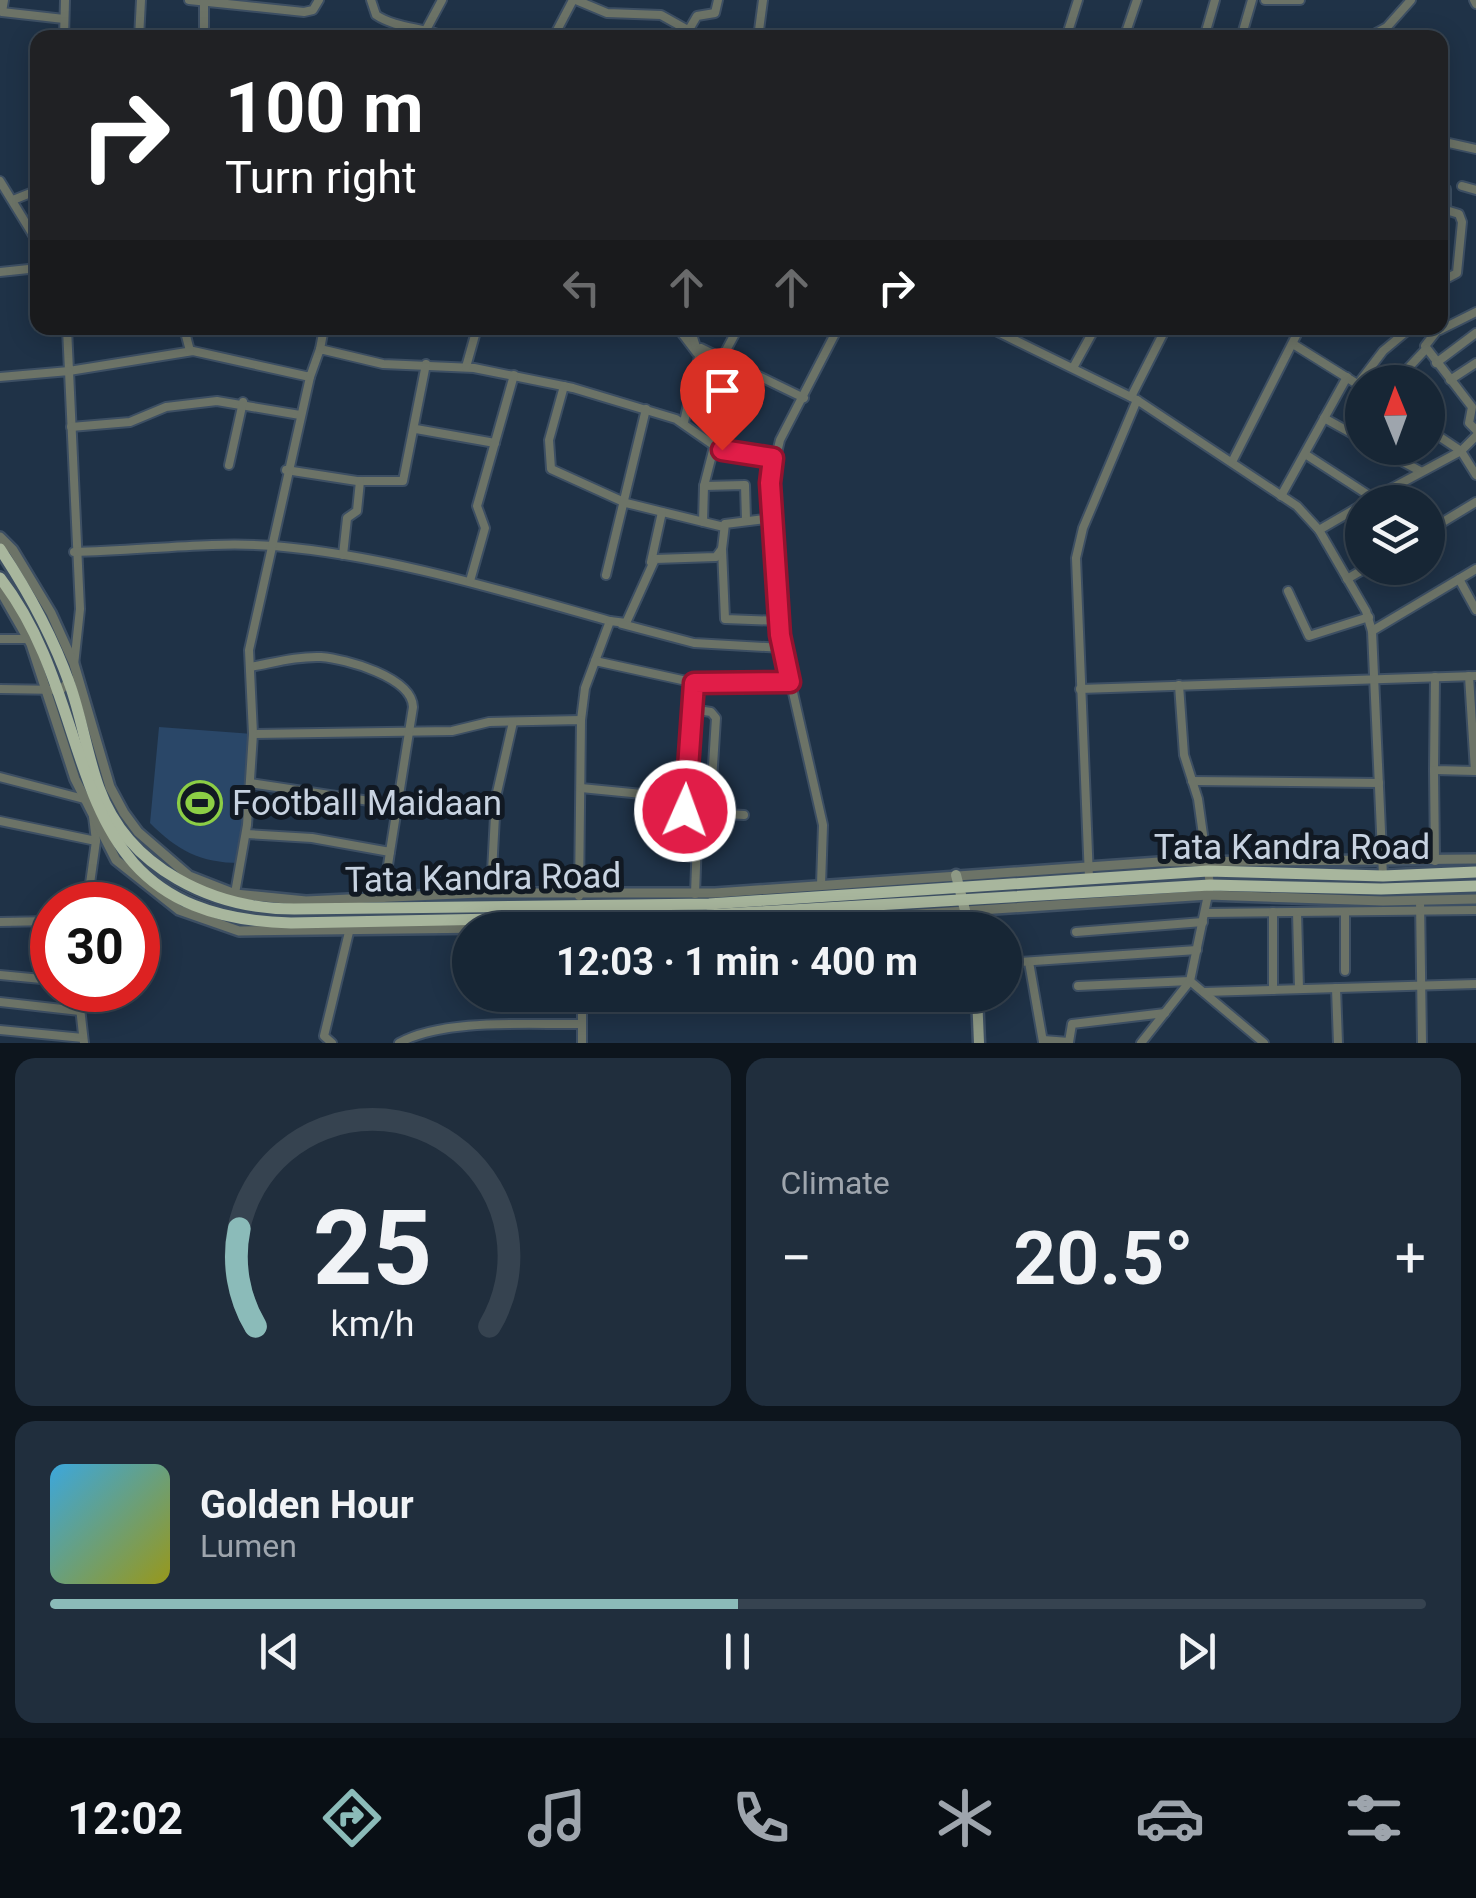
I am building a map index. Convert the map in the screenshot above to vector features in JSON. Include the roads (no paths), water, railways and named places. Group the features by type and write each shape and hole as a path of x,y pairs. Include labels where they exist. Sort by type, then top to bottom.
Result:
{"main road":[{"name":"Tata Kandra Road","path":"0,549 22,582 100,790 120,827 187,888 294,909 510,912"},
{"name":"Tata Kandra Road","path":"0,578 60,687 86,796 119,847 152,880 176,898 229,923 452,917"},
{"name":"Tata Kandra Road","path":"584,912 610,898 696,899 1159,868 1208,878 1381,889 1476,886"},
{"name":"Tata Kandra Road","path":"793,912 966,906 1208,878 1383,870 1476,872"},
{"path":"958,880 967,912"},
{"path":"978,1012 979,1043"}],"street":[{"path":"4,0 2,12 64,19"},
{"path":"64,30 65,0"},
{"path":"140,30 142,0"},
{"path":"191,0 309,11 319,0"},
{"path":"371,0 376,15 385,21 431,30"},
{"path":"427,28 442,0"},
{"path":"557,30 575,0 595,10 661,14 682,30"},
{"path":"620,14 626,0"},
{"path":"661,14 665,0"},
{"path":"688,30 697,16 715,13 718,0"},
{"path":"759,30 762,0"},
{"path":"1069,30 1078,0"},
{"path":"1127,30 1137,0"},
{"path":"1206,30 1215,0"},
{"path":"1243,30 1252,0"},
{"path":"1265,0 1300,0"},
{"path":"1379,30 1403,12 1410,0"},
{"path":"204,2 204,30"},
{"path":"1448,143 1476,149"},
{"path":"0,181 30,231"},
{"path":"1462,186 1476,190"},
{"path":"1448,212 1462,218 1455,276 1448,279"},
{"path":"0,272 30,269"},
{"path":"1448,325 1476,313"},
{"path":"1436,363 1476,333"},
{"path":"60,687 74,664 80,609 74,552 67,335"},
{"path":"186,335 190,351"},
{"path":"234,899 250,784 250,668 286,470 323,335"},
{"path":"466,366 475,335"},
{"path":"684,335 698,352"},
{"path":"684,422 698,352 692,335"},
{"path":"723,356 734,335"},
{"path":"821,885 823,825 782,648 772,518 773,458 835,335"},
{"path":"1005,335 1134,398 1281,496 1318,530 1345,576"},
{"path":"1074,366 1091,335"},
{"path":"1088,873 1078,543 1163,335"},
{"path":"1232,462 1296,335"},
{"path":"1374,365 1400,335"},
{"path":"1396,485 1460,451 1476,433 1468,423 1475,411 1413,335"},
{"path":"1409,365 1434,335"},
{"path":"1292,344 1345,376"},
{"path":"698,352 704,348 723,356 804,398"},
{"path":"320,349 372,362 466,366 564,386 684,422 714,447 773,458"},
{"path":"0,377 69,371 190,351 310,377"},
{"path":"1450,380 1476,363"},
{"path":"286,470 360,481 403,480 426,364"},
{"path":"470,582 485,528 477,506 514,375"},
{"path":"1281,496 1345,379"},
{"path":"564,386 549,440 549,464 556,472 626,503 703,522 724,526 772,518"},
{"path":"71,427 130,422 179,405 243,402 300,415"},
{"path":"228,465 243,402"},
{"path":"606,575 646,409"},
{"path":"1324,418 1345,430"},
{"path":"416,429 495,443"},
{"path":"1445,441 1460,451 1476,475"},
{"path":"703,522 704,486 714,447"},
{"path":"1304,454 1345,485"},
{"path":"1409,465 1420,471"},
{"path":"343,555 347,518 357,511 360,481"},
{"path":"704,486 745,485 746,520"},
{"path":"1445,521 1476,502"},
{"path":"622,624 651,562 662,512"},
{"path":"1318,530 1345,515"},
{"path":"724,526 725,619 779,621"},
{"path":"0,537 14,550 44,600 74,664 110,787 124,813 138,832 188,876 234,899 383,898 569,912"},
{"path":"74,552 270,546 343,555 470,582 694,643 782,648"},
{"path":"651,562 662,557 712,558 722,550"},
{"path":"1372,632 1476,569"},
{"path":"1460,579 1476,610"},
{"path":"1350,585 1369,617 1372,632 1383,870 1476,859"},
{"path":"0,590 60,687"},
{"path":"1288,591 1309,636 1369,617"},
{"path":"582,912 581,720 585,688 610,621"},
{"path":"0,639 28,639"},
{"path":"250,668 306,658 342,661 408,692 413,700 383,898"},
{"path":"595,661 694,683 790,682"},
{"path":"1435,676 1435,861"},
{"path":"1080,689 1473,676 1476,771 1434,770"},
{"path":"694,683 682,809 744,815"},
{"path":"1141,1043 1190,981 1204,918 1208,878 1192,781 1184,756 1179,685"},
{"path":"0,689 60,687"},
{"path":"692,709 711,712 716,718 710,813"},
{"path":"253,734 452,731 490,722 581,720"},
{"path":"492,872 496,796 513,722"},
{"path":"0,777 86,796 96,841 90,882"},
{"path":"1192,781 1379,782"},
{"path":"250,784 396,806"},
{"path":"581,788 683,798"},
{"path":"698,812 696,899 821,885 958,880"},
{"path":"93,820 116,860 179,910 284,934 452,930"},
{"path":"0,836 2,822 96,841"},
{"path":"246,834 312,838 390,852"},
{"path":"1208,878 1476,910"},
{"path":"1076,932 1273,912 1345,912 1476,898"},
{"path":"1420,905 1422,1043"},
{"path":"897,912 966,906"},
{"path":"1273,912 1273,990"},
{"path":"1298,912 1298,989"},
{"path":"1344,971 1345,912"},
{"path":"0,922 30,921"},
{"path":"332,1043 324,1036 349,932"},
{"path":"1022,963 1197,950"},
{"path":"1029,962 1043,1042 1071,1042 1071,1024 1165,1013"},
{"path":"0,974 30,977"},
{"path":"1078,986 1190,981 1264,1043"},
{"path":"1204,992 1476,984"},
{"path":"1336,988 1338,1043"},
{"path":"0,1002 30,1005"},
{"path":"0,1030 83,1040 80,1012"},
{"path":"581,1012 582,1043"},
{"path":"399,1043 421,1034 453,1030 581,1024"},
{"path":"452,1043 453,1030"}],"place":[{"name":"Football Maidaan","path":"200,803"}]}
